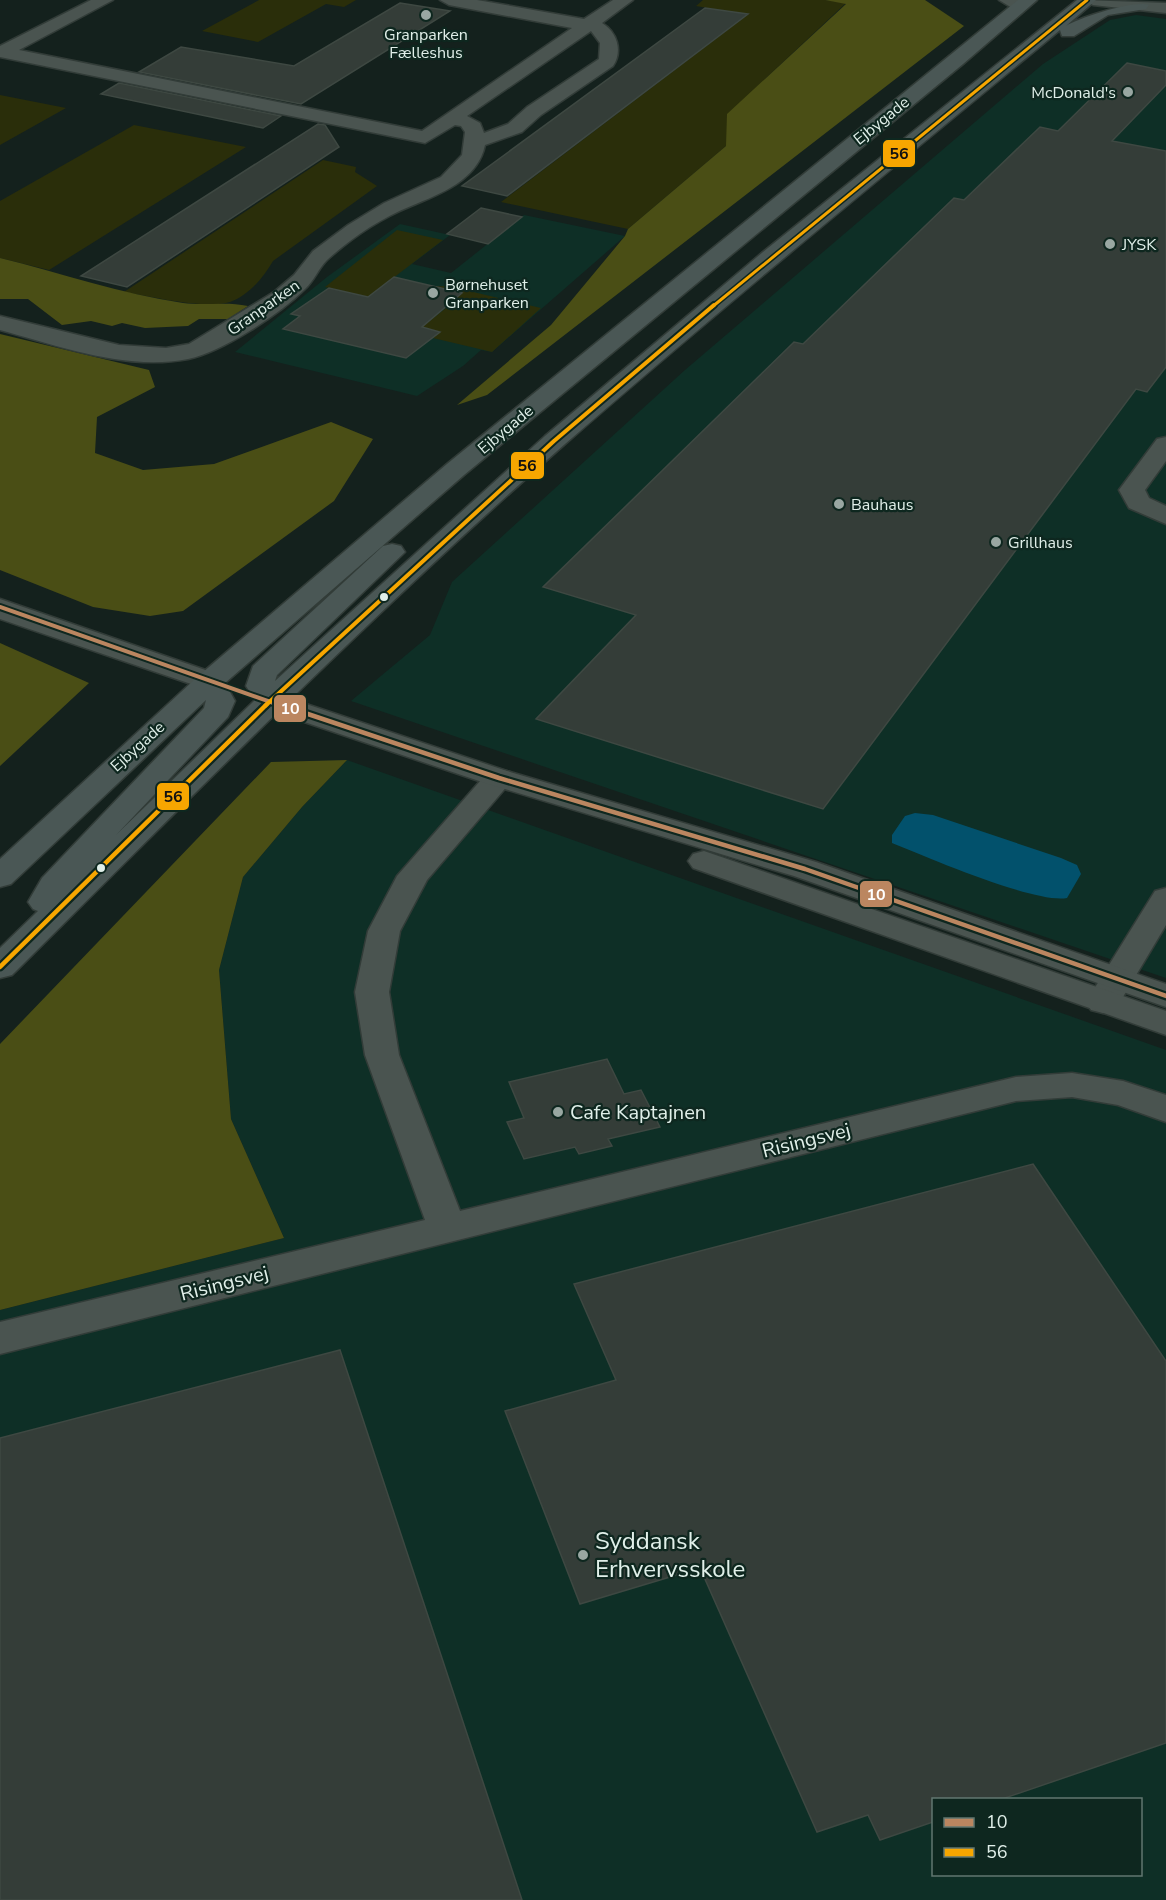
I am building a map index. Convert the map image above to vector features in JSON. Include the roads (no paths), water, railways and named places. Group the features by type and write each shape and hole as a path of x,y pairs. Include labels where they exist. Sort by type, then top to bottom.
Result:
{"main road":[{"name":"Ejbygade","path":"0,967 270,701 554,441 928,129 1087,0"},
{"name":"Ejbygade","path":"0,877 70,807 207,680 1018,2"},
{"path":"1020,54 1065,34 1103,11 1140,5"},
{"path":"928,129 969,78 1034,20"},
{"path":"270,701 260,686 263,672 394,551 456,470"},
{"path":"207,680 270,701"},
{"path":"22,945 53,885 218,711 222,702 219,693 207,680"}],"street":[{"path":"104,0 1,52 425,137 624,0"},
{"path":"449,0 588,24 604,31 611,51 607,62 534,111 526,120 501,137 477,140 473,127 452,119"},
{"path":"1092,0 1166,8"},
{"path":"1159,0 1166,1"},
{"name":"Granparken","path":"0,322 118,351 188,352 252,317 302,282 313,262 381,212 433,190 465,166 474,152 477,140"},
{"path":"1166,444 1132,490 1138,503 1166,516"},
{"path":"0,607 207,680"},
{"path":"270,701 499,778 636,837 1110,990 1166,996"},
{"path":"447,1227 382,1055 372,992 384,931 413,876 499,778"},
{"path":"1110,990 1166,897"},
{"path":"1110,990 1166,1023"},
{"name":"Risingsvej","path":"0,1338 1016,1089 1072,1085 1122,1093 1166,1109"}],"water":[{"path":"915,813 933,815 1061,858 1077,865 1081,874 1067,898 1031,894 981,878 892,843 892,835 905,816"}],"place":[{"name":"Granparken Fælleshus","path":"426,15"},
{"name":"McDonald's","path":"1128,92"},
{"name":"JYSK","path":"1110,244"},
{"name":"Børnehuset Granparken","path":"433,293"},
{"name":"Bauhaus","path":"839,504"},
{"name":"Grillhaus","path":"996,542"},
{"name":"Cafe Kaptajnen","path":"558,1112"},
{"name":"Syddansk Erhvervsskole","path":"583,1555"}]}
